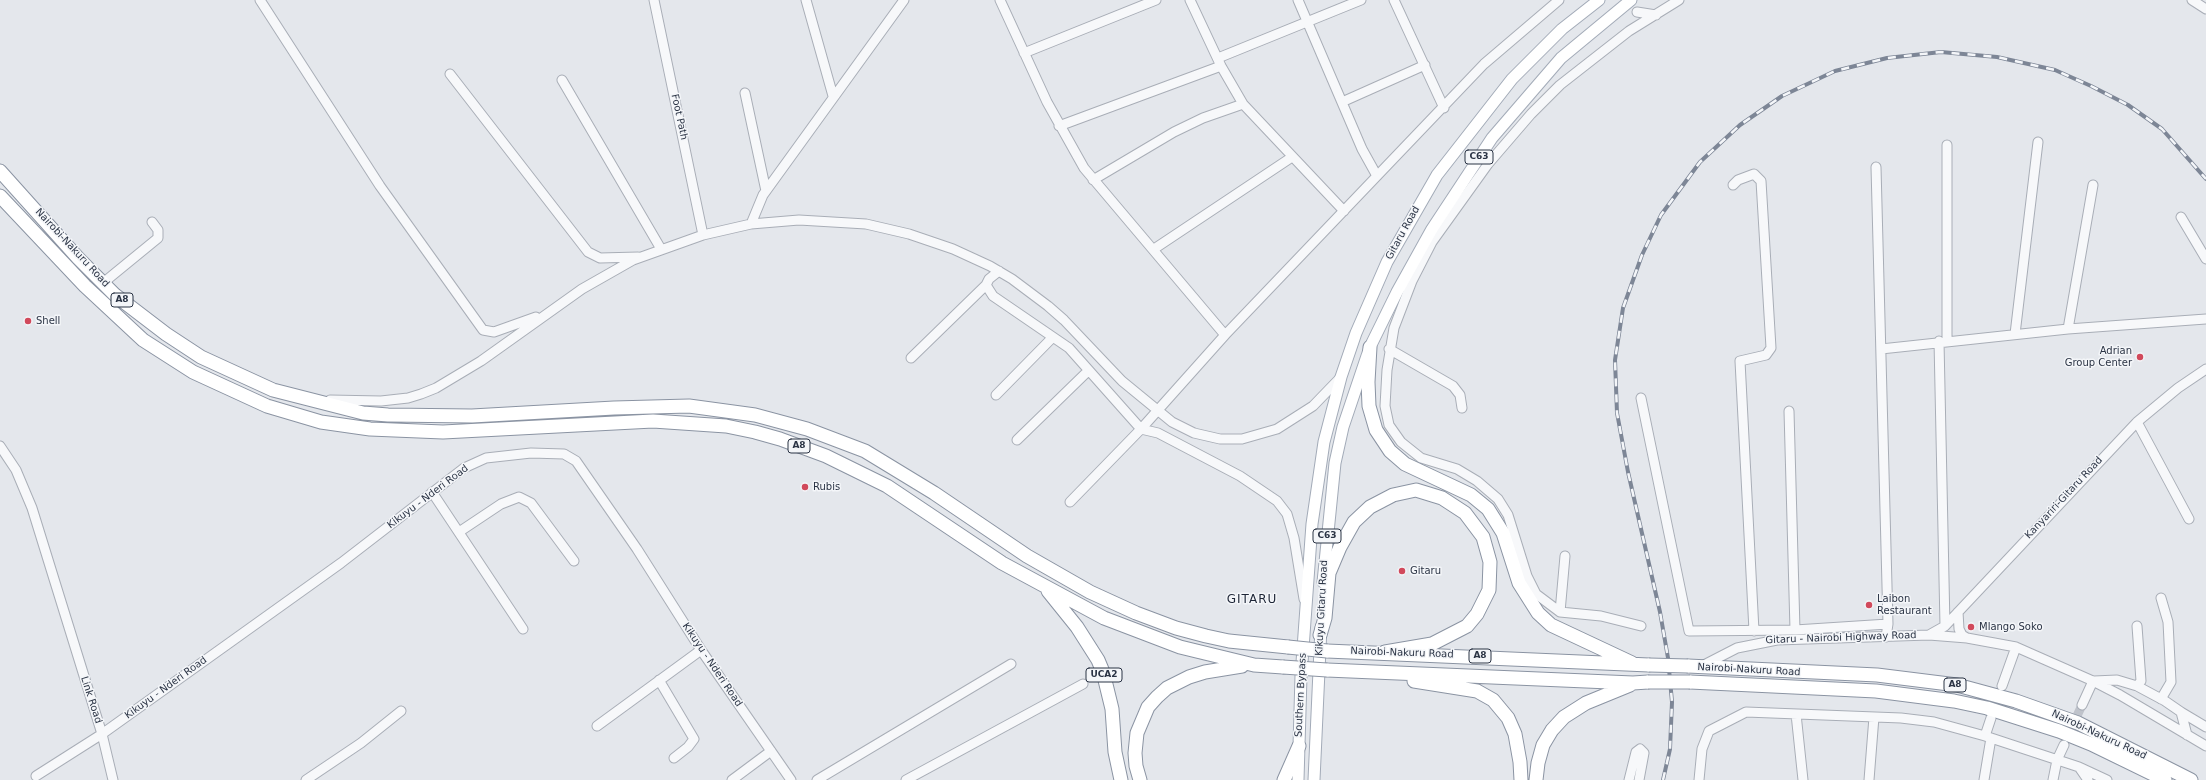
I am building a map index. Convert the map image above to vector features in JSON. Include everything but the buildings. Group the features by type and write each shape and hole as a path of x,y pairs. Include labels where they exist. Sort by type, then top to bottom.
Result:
{"highway":[{"name":"Nairobi-Nakuru Road","path":"0,171 103,283 148,320 201,357 274,390 363,413 395,416 472,416 614,408 689,406 755,415 807,429 864,451 934,493 1027,556 1090,592 1136,613 1176,628 1214,637 1327,651 1385,652 1877,675 1957,685 1983,691 2078,723 2191,780"},
{"name":"A8","path":"0,196 85,286 143,340 193,372 267,406 321,422 370,429 443,432 653,421 726,426 755,432 780,439 826,456 887,486 1002,563 1104,618 1143,635 1180,647 1254,665"},
{"name":"C63","path":"1370,347 1368,382 1369,406 1376,430 1390,451 1405,464 1471,495 1488,509 1503,533 1519,583 1538,614 1551,625 1632,663"},
{"path":"1320,634 1325,618 1329,573 1340,547 1354,522 1370,507 1393,495 1416,490 1442,498 1465,513 1483,537 1491,576 1486,596 1478,614 1467,626 1451,636 1432,644 1385,652"},
{"name":"UCA2","path":"1044,587 1077,627 1098,660 1103,672 1112,709 1115,752 1121,780"},
{"name":"Nairobi-Nakuru Road","path":"1254,665 1379,673 1633,683 1690,682 1876,692 1954,701 1987,708 2058,731 2091,744 2165,780"},
{"path":"1140,780 1136,766 1136,738 1148,707 1157,697 1167,688 1189,677 1205,672 1254,665"},
{"path":"1379,673 1428,684 1450,685 1477,691 1493,700 1508,718 1515,734 1521,780"},
{"path":"1536,780 1538,763 1543,745 1552,730 1564,717 1586,703 1633,683"},
{"path":"1284,780 1299,746"}],"main road":[{"name":"Gitaru Road","path":"1307,611 1312,524 1324,442 1341,377 1356,333 1387,262 1437,175 1512,79 1562,30 1599,0"},
{"name":"C63","path":"1370,347 1396,292 1432,229 1492,138 1561,58 1631,0"},
{"name":"Kikuyu Gitaru Road","path":"1314,780 1325,552 1335,463 1345,420 1370,347"},
{"name":"Southern Bypass","path":"1298,780 1301,676 1307,611"}],"street":[{"path":"260,0 380,186 483,330 494,332 547,313"},
{"name":"Foot Path","path":"654,0 703,235"},
{"path":"806,0 833,96"},
{"path":"751,224 760,199 833,96 904,0"},
{"path":"1000,0 1059,126 1074,153 1093,180 1154,249 1225,335"},
{"path":"1024,53 1156,0"},
{"path":"1190,0 1219,62 1243,104 1344,211"},
{"path":"1298,0 1362,149 1377,176"},
{"path":"1059,126 1219,62 1361,0"},
{"path":"1394,0 1444,108"},
{"path":"1070,502 1141,429 1156,410 1225,335 1377,176 1502,48 1559,0"},
{"path":"1641,626 1601,616 1560,612 1536,594 1527,576 1508,515 1498,500 1477,481 1457,469 1421,458 1401,442 1389,425 1385,406 1389,348 1394,328 1412,281 1432,242 1488,164 1530,114 1560,85 1629,31 1680,0"},
{"path":"2192,0 2206,9"},
{"path":"1637,12 1656,15"},
{"path":"1342,102 1425,65"},
{"path":"450,74 588,252 600,258 641,257"},
{"path":"562,80 661,249"},
{"path":"745,94 766,191"},
{"path":"1093,180 1174,132 1204,118 1243,104"},
{"path":"2015,334 2038,142"},
{"path":"1945,626 1943,341 1947,145"},
{"path":"1154,249 1292,157"},
{"path":"1876,167 1888,624 1886,637"},
{"path":"1733,185 1738,180 1754,174 1761,181 1772,348 1766,355 1740,361 1754,631"},
{"path":"2068,329 2093,185"},
{"path":"2181,218 2206,259"},
{"path":"274,390 322,399 362,402 408,398 436,388 474,365 595,281 641,257 703,235 751,224 799,220 866,224 909,234 953,250 999,271 1030,292 1064,320 1122,381 1156,410 1172,422 1194,433 1220,439 1242,439 1277,429 1313,406 1341,377"},
{"path":"103,283 158,238 158,230 152,222"},
{"path":"911,358 986,285 989,279 999,271"},
{"path":"986,285 993,296 1053,336 1075,355 1141,429 1158,433 1240,476 1277,501 1287,514 1294,538 1307,611"},
{"path":"1881,349 1943,341 2068,329 2206,319"},
{"path":"996,396 1053,336"},
{"path":"1389,348 1453,386 1460,395 1462,408"},
{"name":"Kanyariri-Gitaru Road","path":"1929,635 1945,626 2137,422 2178,388 2206,368"},
{"path":"1017,440 1088,371"},
{"path":"1641,398 1689,631 1796,630 1888,624"},
{"path":"1789,411 1796,630"},
{"path":"2137,422 2189,519"},
{"name":"Link Road","path":"0,446 16,470 24,488 102,734 113,780"},
{"name":"Kikuyu - Nderi Road","path":"36,776 102,734 342,563 464,468 486,458 531,453 570,456 576,461 637,549 701,650 791,780"},
{"path":"432,492 523,629"},
{"path":"459,532 501,504 519,497 531,503 574,561"},
{"path":"1560,612 1565,556"},
{"path":"2161,598 2168,622 2171,682 2161,699"},
{"path":"1958,612 1959,629 1962,635 1967,638"},
{"path":"2137,626 2141,681 2137,686"},
{"name":"Gitaru - Nairobi Highway Road","path":"1694,666 1737,648 1777,640 1929,635 1967,638 2016,647"},
{"path":"2002,686 2016,647 2093,681 2120,695 2206,746"},
{"path":"597,726 701,650"},
{"path":"817,780 1010,664"},
{"path":"659,680 694,739 688,747 674,758"},
{"path":"2093,681 2117,680 2137,686 2206,727"},
{"path":"2082,705 2093,681"},
{"path":"906,780 1083,684"},
{"path":"306,780 362,743 401,711"},
{"path":"1700,779 1702,749 1709,731 1746,712 1874,717 1934,722 1988,737 2078,766 2107,780"},
{"path":"2181,712 2187,735"},
{"path":"1796,714 1803,780"},
{"path":"1869,780 1874,717"},
{"path":"1984,780 1988,737 1992,718"},
{"path":"2053,780 2057,760 2064,745"},
{"path":"1629,780 1636,752 1640,749 1644,754 1639,780"},
{"path":"732,780 771,751"},
{"path":"2078,766 2088,780"}],"tunnel":[{"path":"2066,740 2082,705"}],"railway":[{"path":"1663,780 1670,749 1672,702 1668,658 1660,612 1628,472 1617,413 1615,360 1623,308 1642,255 1661,215 1700,162 1740,125 1782,96 1835,71 1887,58 1941,52 1997,57 2055,70 2091,86 2128,105 2162,129 2206,179"}],"place":[{"name":"Shell","path":"28,321"},
{"name":"Adrian Group Center","path":"2140,357"},
{"name":"Rubis","path":"805,487"},
{"name":"Gitaru","path":"1402,571"},
{"name":"Laibon Restaurant","path":"1869,605"},
{"name":"Mlango Soko","path":"1971,627"}],"district":[{"name":"GITARU","path":"1252,600"}]}
